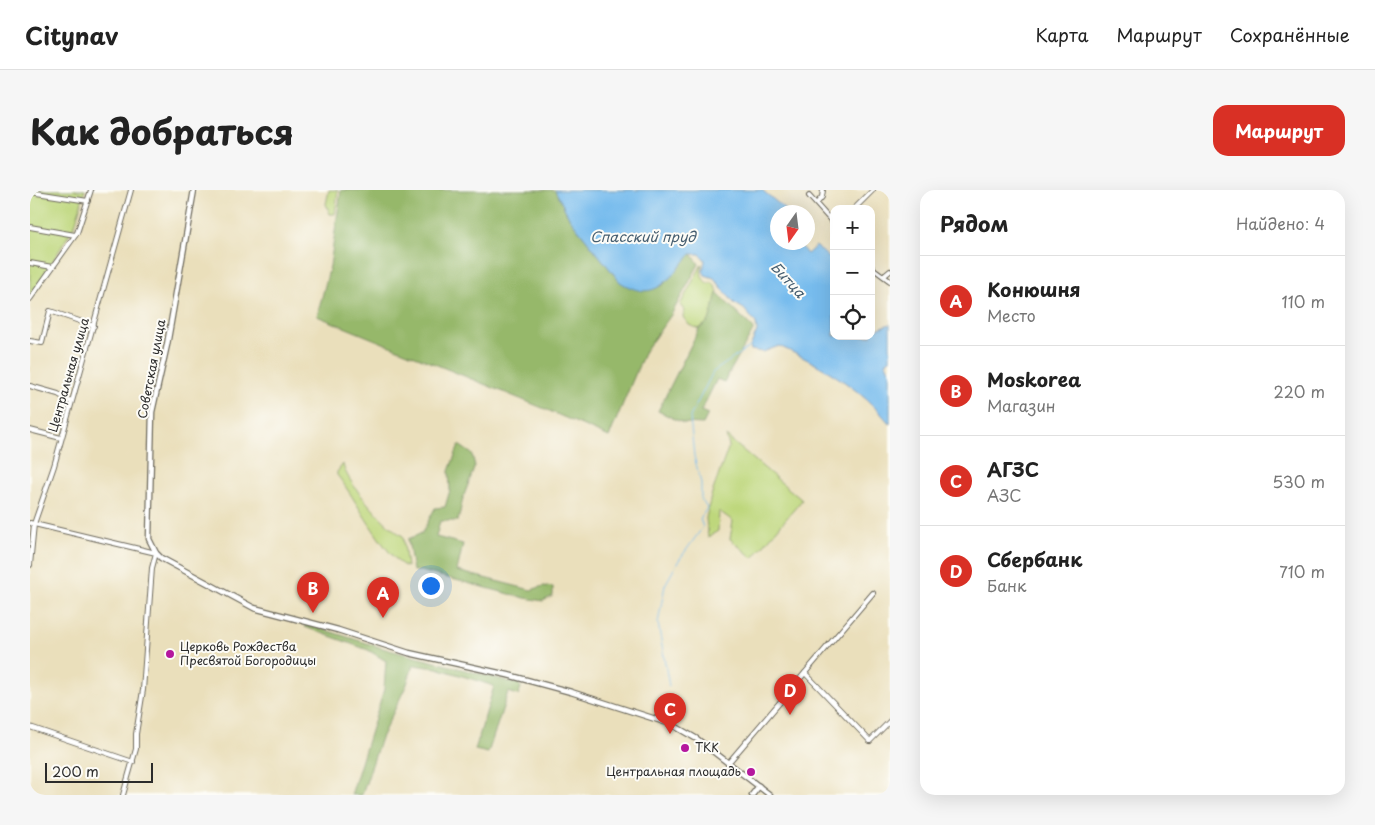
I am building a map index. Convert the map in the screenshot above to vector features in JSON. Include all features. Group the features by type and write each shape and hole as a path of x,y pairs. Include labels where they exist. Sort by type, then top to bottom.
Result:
{"street":[{"path":"30,299 81,225 91,190"},
{"name":"Центральная улица","path":"30,565 32,524 72,402 131,190"},
{"name":"Советская улица","path":"194,190 167,345 152,412 149,536 156,553 161,558 226,595 259,610 329,627 409,653 561,689 651,717 687,732 759,786"},
{"path":"817,203 822,197 823,190"},
{"path":"858,205 873,190"},
{"path":"30,192 88,201"},
{"path":"809,196 830,219"},
{"path":"30,227 75,235"},
{"path":"30,263 52,267"},
{"path":"875,270 890,281"},
{"path":"884,276 890,271"},
{"path":"30,341 42,343 50,311 94,326"},
{"path":"30,386 58,394 72,402"},
{"path":"30,430 61,438"},
{"path":"32,524 156,553"},
{"name":"Советская улица","path":"123,795 138,739 136,734 143,690 152,568 156,553"},
{"path":"729,762 873,593"},
{"path":"805,673 870,742 890,721"},
{"path":"30,727 133,762"},
{"path":"752,795 759,786 770,795"}],"green space":[{"path":"30,190 85,190 75,225 30,298"},
{"path":"329,190 338,190 335,214 330,214 326,204"},
{"path":"341,190 555,190 570,219 620,282 662,286 691,253 699,264 671,315 645,351 609,437 317,316 330,266"},
{"path":"702,264 701,272 703,279 707,283 713,283 718,291 709,322 699,329 689,325 683,317 684,310 680,305"},
{"path":"717,293 754,329 724,382 717,379 701,411 708,414 703,424 683,423 658,411 699,329 709,321"},
{"path":"726,436 802,500 753,558 730,539 733,521 719,511 718,531 708,537 706,518 711,496 729,446"},
{"path":"459,445 472,454 475,466 463,498 458,521 440,521 436,537 463,544 457,571 531,590 543,586 553,587 553,596 543,601 525,598 421,571 413,571 408,539 422,533 435,508 445,507 450,490 449,471"},
{"path":"343,464 345,472 368,503 387,524 403,536 407,567 390,553 380,540 337,475"},
{"path":"306,624 389,650 519,684 521,688 518,695 508,692 488,753 475,750 494,686 437,668 413,665 407,684 381,738 362,795 351,795 384,689 386,661 368,650 305,627"}],"water":[{"name":"Спасский пруд","path":"555,190 762,190 780,205 770,205 770,250 804,250 807,254 812,250 815,250 816,246 830,258 830,340 875,340 875,330 890,324 890,359 886,363 890,373 890,424 852,388 810,361 779,346 763,352 751,350 750,347 757,331 756,323 744,309 734,303 714,278 705,275 703,271 705,260 700,254 691,254 661,286 643,291 620,282 570,219"}],"waterway":[{"path":"669,686 658,623 665,585 679,560 703,527 700,519 707,508 701,499 701,483 694,456 690,417 713,372 751,346"}],"place":[{"name":"Moskorea","path":"313,613"},
{"name":"Конюшня","path":"383,618"},
{"name":"Церковь Рождества Пресвятой Богородицы","path":"170,654"},
{"name":"Сбербанк","path":"790,715"},
{"name":"АГЗС","path":"670,734"},
{"name":"ТКК","path":"685,748"},
{"name":"Центральная площадь","path":"751,772"}],"water label":[{"name":"Битца","path":"788,280"}]}
